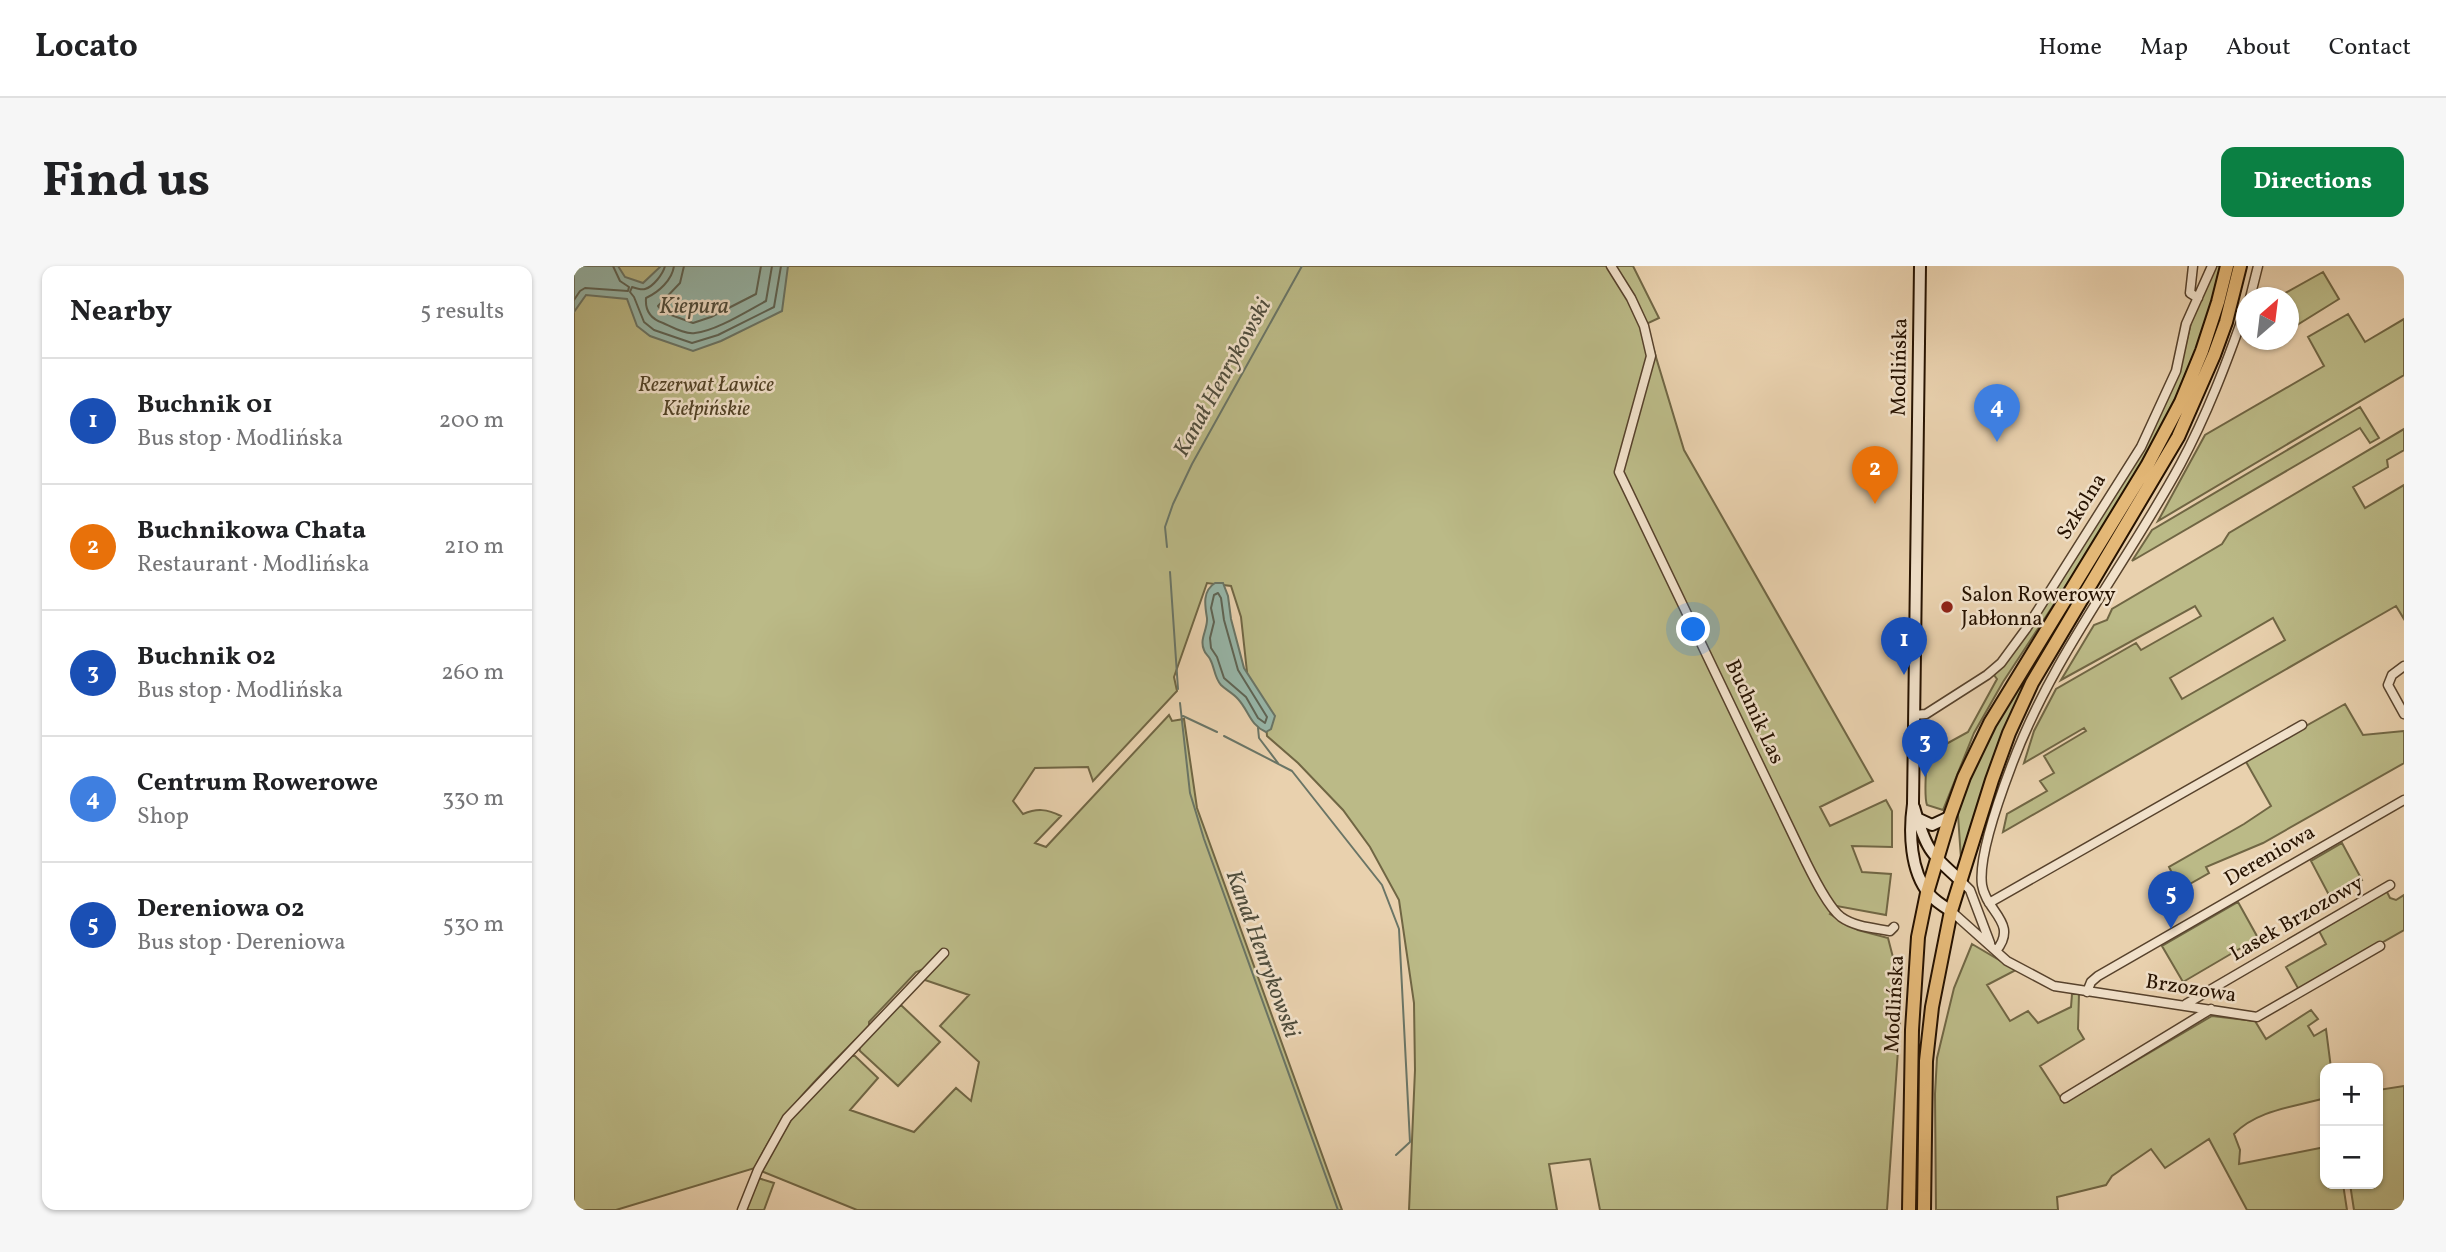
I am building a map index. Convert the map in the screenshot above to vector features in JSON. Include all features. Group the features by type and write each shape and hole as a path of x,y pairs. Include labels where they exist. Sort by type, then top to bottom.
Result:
{"main road":[{"name":"Modlińska","path":"1909,1210 1912,1030 1918,937 1927,893 1914,861 1910,823 1913,804 1920,266"},
{"path":"1951,911 1927,893 1950,816 1977,748 2005,696 2147,466 2170,423 2202,351 2227,266"},
{"name":"Modlińska","path":"1924,1210 1926,1061 1932,1007 1951,911 1992,780 2032,682 2178,437 2214,355 2240,266"},
{"name":"Modlińska","path":"1913,804 1926,846 1961,881"},
{"path":"1917,818 1932,825 1950,816"}],"street":[{"name":"Buchnik Las","path":"1611,266 1631,298 1644,326 1651,356 1619,472 1805,860 1825,895 1840,916 1862,926 1892,929"},
{"path":"2193,266 2190,293 2198,298"},
{"name":"Szkolna","path":"1914,715 1926,714 1987,675 2001,663 2026,629 2141,446 2176,371 2186,324 2212,266"},
{"path":"2253,287 2258,266"},
{"path":"1961,881 1970,890 1994,948 2004,940 2006,932 1982,885 1983,861 2010,770 2032,715 2057,665 2126,557 2181,463 2215,392 2236,335"},
{"path":"2404,666 2395,671 2388,681 2404,714"},
{"path":"1989,903 2302,725"},
{"name":"Dereniowa","path":"2087,992 2091,982 2098,976 2404,800"},
{"name":"Lasek Brzozowy","path":"2186,1004 2390,885"},
{"name":"Brzozowa","path":"1951,911 2016,967 2054,986 2186,1004 2257,1017 2380,946"},
{"path":"1945,935 1957,924 1965,922"},
{"path":"742,1210 758,1170 787,1118 944,953"},
{"path":"2064,1098 2211,1009"}],"green space":[{"name":"Rezerwat Ławice Kiełpińskie","path":"574,266 1633,266 1659,318 1646,324 1684,450 1873,781 1820,807 1830,826 1886,800 1892,811 1892,847 1852,846 1862,872 1891,874 1886,915 1837,906 1830,914 1858,930 1888,938 1902,992 1887,1210 1600,1210 1590,1159 1549,1164 1557,1210 1409,1210 1415,1070 1414,1003 1399,900 1370,847 1343,810 1298,763 1267,736 1266,725 1248,681 1241,617 1231,586 1207,583 1174,677 1177,691 1093,781 1088,767 1035,768 1013,801 1023,814 1042,810 1061,816 1035,843 1046,847 1169,715 1172,721 1184,719 1197,808 1342,1210 857,1210 761,1171 792,1118 851,1056 855,1056 878,1078 850,1110 914,1132 956,1088 971,1101 979,1062 940,1026 969,995 922,979 945,955 942,949 924,969 916,972 869,1022 869,1026 805,1092 778,1127 755,1168 616,1210 574,1210"},
{"path":"2215,266 2223,266 2191,366 2149,453 2104,528 2003,682 1974,733 1943,810 1927,805 1928,754 1968,732 1997,679 1994,675 2018,647 2142,448 2165,404 2180,367 2192,319"},
{"path":"2232,266 2236,266 2217,333 2196,388 2170,441 2044,653 1961,859 1958,815 1955,814 1991,730 2144,481"},
{"path":"2323,272 2339,299 2299,324 2299,287 2296,287"},
{"path":"2348,314 2365,342 2404,319 2404,375 2158,521 2205,435 2324,366 2308,337"},
{"path":"2360,407 2379,438 2370,443 2360,428 2132,561 2152,530"},
{"path":"2404,429 2404,450 2387,460 2388,467 2353,487 2365,508 2404,485 2404,619 2396,606 2003,832 2007,814 2047,791 2040,781 2054,773 2044,756 2086,731 2084,728 2024,763 2034,731 2056,689 2136,643 2141,650 2201,616 2195,606 2061,680 2094,625 2107,620 2112,609 2222,544 2229,533","holes":["2273,618 2285,640 2182,699 2170,678"]},
{"path":"2345,704 2363,735 2404,731 2404,763 2263,843 2206,867 2209,873 2181,889 2175,878 2172,878 2174,877 2169,867 2271,806 2245,760"},
{"path":"2342,843 2362,880 2330,897 2311,861"},
{"path":"2386,890 2390,898 2396,900 2404,895 2404,930 2299,990 2286,967 2326,944 2318,929"},
{"path":"2238,902 2258,938 2183,982 2162,946"},
{"path":"1972,944 2016,970 1987,985 2010,1021 2028,1011 2038,1023 2071,1007 2072,994 2079,994 2078,1029 2084,1039 2040,1066 2064,1103 2212,1016 2255,1021 2266,1039 2311,1010 2318,1019 2308,1026 2314,1036 2326,1029 2330,1063 2320,1063 2320,1099 2276,1110 2243,1126 2234,1134 2240,1150 2239,1164 2320,1148 2320,1189 2344,1189 2347,1210 2247,1210 2209,1139 2165,1168 2151,1149 2112,1176 2106,1185 2057,1197 2058,1210 1936,1210 1937,1058 1954,988"},
{"path":"898,1006 902,1006 940,1042 898,1086 860,1051 859,1046"},
{"path":"2404,1086 2404,1210 2354,1210 2351,1189 2383,1189 2383,1089"},
{"path":"758,1178 774,1183 764,1210 745,1210"}],"water":[{"name":"Kiepura","path":"578,266 618,266 625,277 643,283 661,266 788,266 782,311 721,341 693,351 650,336 637,326 627,299 586,295 574,312 574,272"},
{"path":"1215,583 1223,583 1228,596 1244,668 1275,716 1271,729 1266,732 1253,722 1236,697 1221,685 1204,650 1202,642 1207,622 1205,599 1208,590"}],"waterway":[{"name":"Kanał Henrykowski","path":"1167,547 1165,527 1192,464 1302,266"},
{"name":"Kanał Henrykowski","path":"1170,572 1178,689"},
{"name":"Kanał Henrykowski","path":"1180,703 1190,793 1204,839 1338,1210"},
{"path":"1183,716 1217,732"},
{"path":"1258,728 1259,738 1278,763"},
{"path":"1224,736 1292,771 1382,885 1399,929 1410,1142 1396,1155"}],"place":[{"name":"Centrum Rowerowe","path":"1997,442"},
{"name":"Buchnikowa Chata","path":"1875,504"},
{"name":"Salon Rowerowy Jabłonna","path":"1947,607"},
{"name":"Buchnik 01","path":"1904,675"},
{"name":"Buchnik 02","path":"1925,777"},
{"name":"Dereniowa 02","path":"2171,929"}]}
